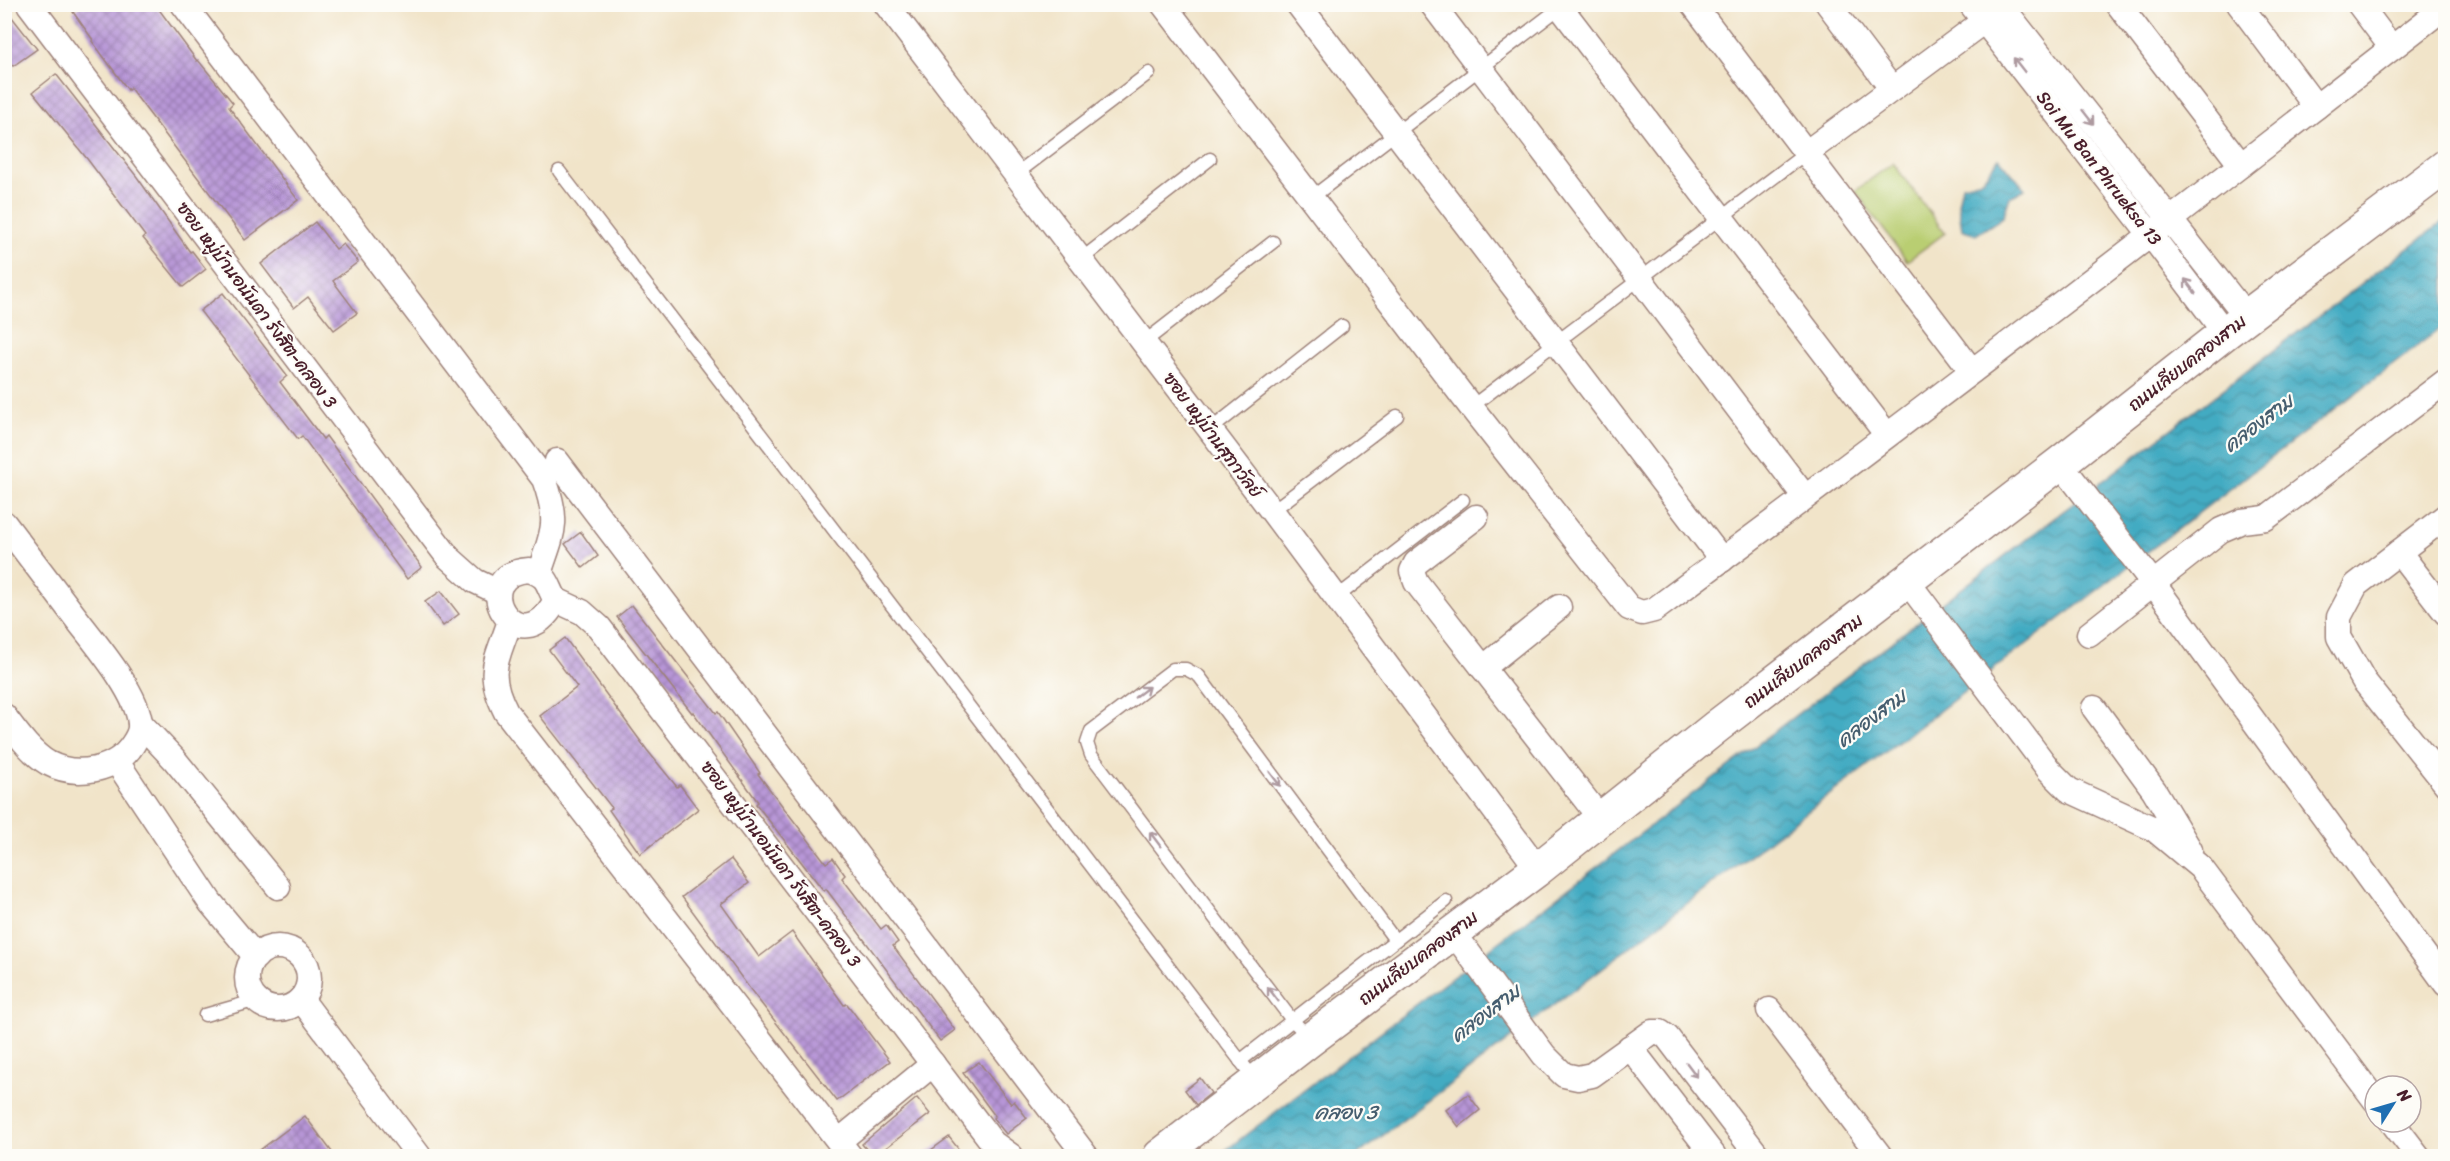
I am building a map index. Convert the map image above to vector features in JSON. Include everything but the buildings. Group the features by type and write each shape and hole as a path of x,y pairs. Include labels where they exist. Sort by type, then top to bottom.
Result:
{"main road":[{"name":"ถนนเลียบคลองสาม","path":"1160,1156 1249,1072 1302,1030 1450,916 1538,869 1600,818 2236,325 2445,166"}],"street":[{"name":"ซอย หมู่บ้านอนันดา รังสิต-คลอง 3","path":"29,4 448,557 475,581 498,592"},
{"path":"183,4 544,479 554,506 553,529 539,573"},
{"path":"1163,4 1471,407 1629,608 1642,613 1654,609 1722,560 2160,228 2445,6"},
{"path":"1298,4 1722,560"},
{"path":"1432,4 1805,497"},
{"path":"1693,4 1972,370"},
{"path":"1828,4 1892,89"},
{"path":"2118,4 2241,165"},
{"path":"2239,4 2316,106"},
{"path":"2359,4 2392,48"},
{"name":"ซอย หมู่บ้านสุภาวัลย์","path":"888,5 1079,261 1272,511 1538,869"},
{"path":"1561,5 1887,435"},
{"path":"1806,153 1892,89 1989,9"},
{"name":"Soi Mu Ban Phrueksa 13","path":"1989,9 2236,325"},
{"path":"2089,634 2149,578 2221,530 2242,520 2266,518 2445,381"},
{"path":"557,461 1086,1156"},
{"path":"2060,463 2149,578 2445,984"},
{"path":"1469,508 1416,563 1412,571 1416,582 1600,818"},
{"path":"2445,516 2356,585 2339,617 2339,637 2364,681 2445,784"},
{"path":"4,523 106,658 126,688 140,723 174,759 278,887"},
{"path":"2398,552 2445,613"},
{"path":"529,570 539,573 547,580 556,600 548,615 541,621 532,625 519,625 510,621 499,607 498,592 501,583 509,575 517,571 529,570"},
{"path":"1907,581 2049,770 2069,790 2154,829 2201,868"},
{"name":"ซอย หมู่บ้านอนันดา รังสิต-คลอง 3","path":"556,600 582,612 599,627 1000,1152"},
{"path":"1483,668 1559,607"},
{"path":"510,621 493,673 496,692 506,712 845,1149 933,1064"},
{"path":"2094,708 2154,790 2201,868 2363,1084"},
{"path":"4,716 38,756 64,770 93,770 117,762 132,746 139,733 140,723"},
{"path":"117,762 210,902 256,957"},
{"path":"1450,916 1472,958 1544,1055 1564,1075 1578,1078 1592,1075 1652,1032 1660,1032 1667,1037 1758,1156"},
{"path":"273,947 292,950 300,955 309,972 309,982 301,999 293,1005 275,1009 257,1000 248,984 250,965 256,957 273,947"},
{"path":"301,999 419,1156"},
{"path":"1769,1010 1880,1156"},
{"path":"1630,1047 1714,1156"},
{"path":"2401,1134 2418,1156"}],"lane":[{"path":"1311,198 1561,5"},
{"path":"1016,174 1149,73"},
{"path":"1471,407 1806,153"},
{"path":"1079,261 1210,159"},
{"path":"559,171 1249,1072"},
{"path":"1143,343 1272,243"},
{"path":"1210,430 1342,326"},
{"path":"1272,511 1397,416"},
{"path":"1336,597 1469,508"},
{"path":"1395,940 1198,676 1186,669 1173,669 1091,731 1087,743 1091,755 1302,1030 1395,940 1450,916"},
{"path":"205,1015 257,1000"}],"green space":[{"path":"1893,163 1945,233 1907,261 1855,191"}],"water":[{"path":"1999,158 2025,189 2010,197 2003,217 1976,235 1962,229 1958,204 1962,185 1982,180"},
{"name":"คลอง 3","path":"2445,220 2445,325 1356,1156 1218,1156"}],"water label":[{"name":"คลองสาม","path":"2258,423"},
{"name":"คลองสาม","path":"1871,718"},
{"name":"คลองสาม","path":"1485,1013"}]}
